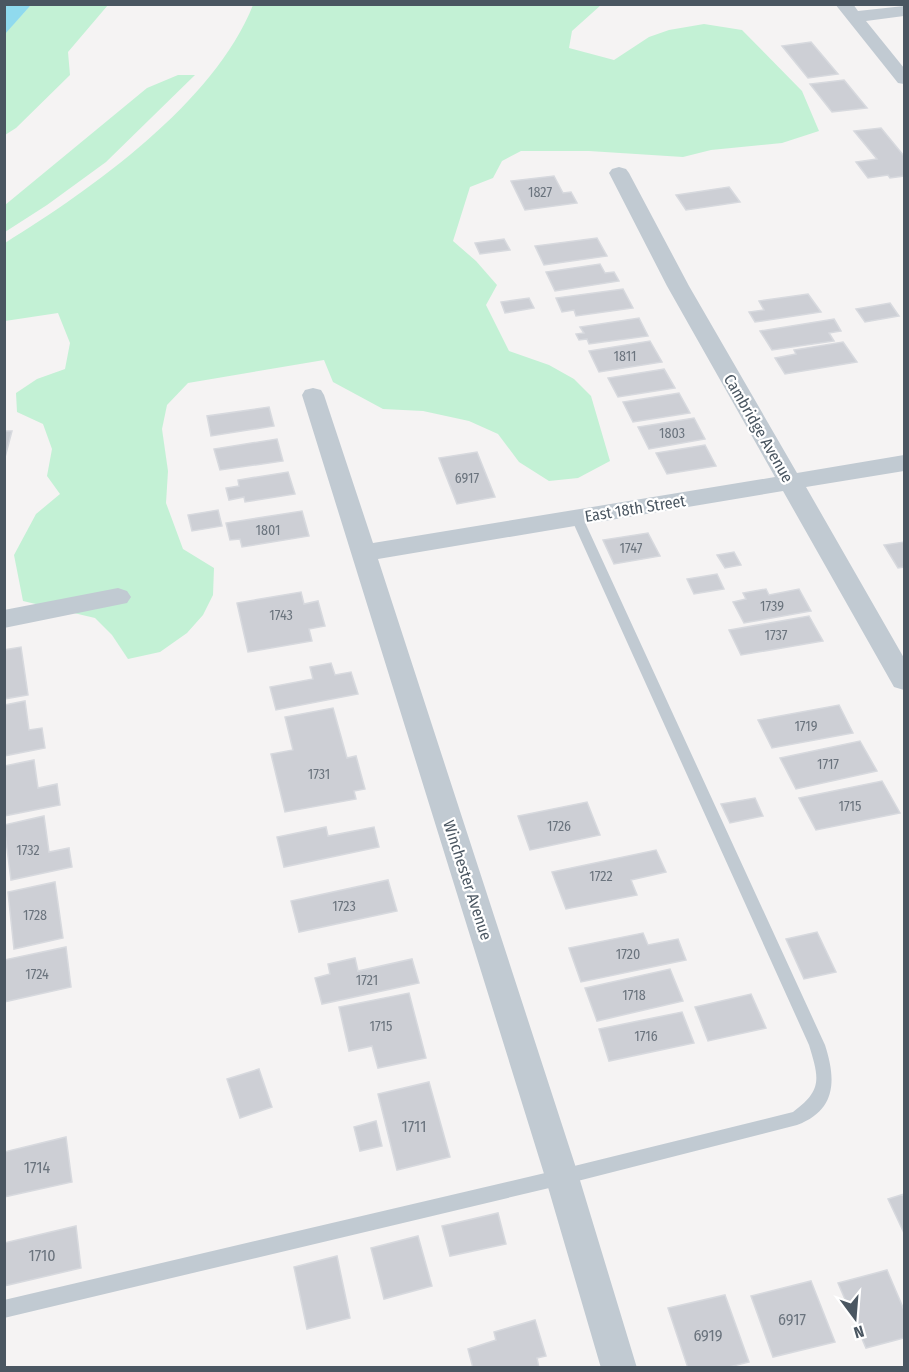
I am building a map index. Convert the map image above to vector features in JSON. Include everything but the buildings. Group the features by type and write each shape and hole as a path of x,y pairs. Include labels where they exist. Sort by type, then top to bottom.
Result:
{"street":[{"path":"848,11 904,11"},
{"path":"848,11 904,79"},
{"name":"Cambridge Avenue","path":"619,172 678,286 904,680"},
{"name":"Winchester Avenue","path":"313,395 562,1177 619,1368"},
{"name":"East 18th Street","path":"365,553 904,463"},
{"path":"4,619 118,597"}],"lane":[{"path":"4,1309 562,1177 797,1118 813,1107 825,1093 826,1074 812,1034 578,518"}],"green space":[{"path":"31,5 108,5 68,52 70,75 16,128 5,135 4,34"},
{"path":"253,5 601,5 572,31 569,48 614,60 649,37 669,30 704,24 742,30 802,91 819,131 782,143 711,150 683,157 589,151 521,151 502,161 493,178 470,187 453,241 476,261 497,285 486,305 509,351 549,365 574,379 591,396 610,461 578,478 549,481 519,462 498,434 469,421 423,411 383,409 333,382 324,360 188,383 167,405 162,429 168,471 166,503 183,549 214,568 213,595 203,615 187,633 160,652 128,659 112,635 95,618 23,601 14,555 36,514 60,494 47,476 52,449 43,424 17,412 16,393 37,379 65,369 70,343 58,313 5,321 5,243 75,197 111,170 180,109 210,76 235,41"},
{"path":"178,75 195,75 106,162 5,232 5,205 147,88"}],"water":[{"path":"4,5 31,5 5,34"}]}
